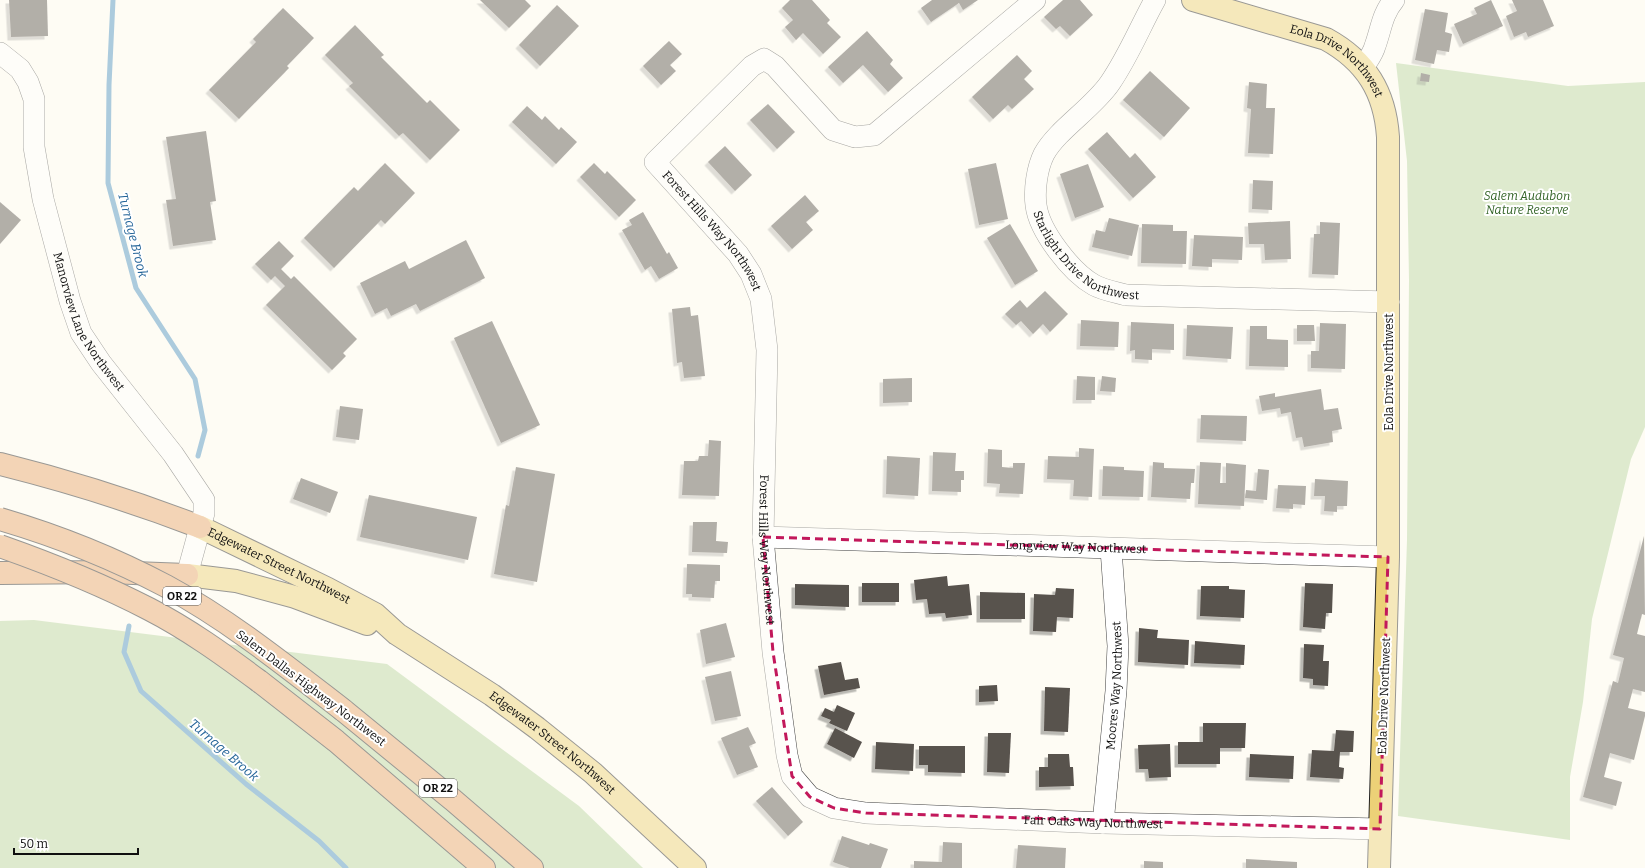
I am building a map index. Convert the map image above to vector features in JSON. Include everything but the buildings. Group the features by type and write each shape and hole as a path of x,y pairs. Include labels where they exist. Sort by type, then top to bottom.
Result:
{"highway":[{"path":"0,464 66,481 168,514 200,527"},
{"name":"Salem Dallas Highway Northwest","path":"0,519 52,535 113,560 167,587 270,654 343,710 532,868"},
{"name":"OR 22","path":"0,546 51,564 109,589 150,610 195,636 259,681 336,741 484,868"},
{"path":"0,573 107,572 187,575"}],"main road":[{"name":"Eola Drive Northwest","path":"1193,0 1326,39 1344,50 1363,68 1379,93 1387,120 1389,302 1388,556 1379,868"},
{"name":"Edgewater Street Northwest","path":"200,527 328,589 374,614 397,634 486,690 537,728 593,773 695,868"},
{"name":"Edgewater Street Northwest","path":"187,575 236,581 296,597 397,634"}],"street":[{"name":"Forest Hills Way Northwest","path":"810,797 792,776 787,755 773,652 763,537 767,350 762,299 751,274 738,254 655,162 752,66 764,59 775,66 833,130 855,137 874,135 1035,0"},
{"name":"Starlight Drive Northwest","path":"1155,0 1110,84 1087,110 1055,140 1044,154 1038,169 1036,206 1044,226 1060,255 1074,270 1094,285 1126,295 1389,302"},
{"path":"1363,68 1375,47 1380,25 1388,7 1394,0"},
{"name":"Manorview Lane Northwest","path":"0,53 20,69 28,82 34,99 34,147 43,199 70,301 81,332 101,363 173,454 201,494 205,508 187,575"},
{"name":"Longview Way Northwest","path":"763,537 1111,549 1388,556"},
{"name":"Moores Way Northwest","path":"1103,823 1116,691 1118,646 1111,549"},
{"name":"Fair Oaks Way Northwest","path":"810,797 834,808 866,813 1103,823 1380,830"}],"highlighted area":[{"path":"763,537 1388,557 1380,829 866,813 834,808 810,797 792,776 773,652"}],"green space":[{"name":"Salem Audubon Nature Reserve","path":"1396,63 1568,86 1645,82 1645,427 1631,459 1592,619 1583,702 1570,777 1570,840 1398,816 1407,540 1409,280 1407,161"},
{"path":"34,620 387,664 579,806 643,868 0,868 0,621"}],"waterway":[{"name":"Turnage Brook","path":"113,0 109,85 108,183 136,288 195,379 205,430 198,456"},
{"name":"Turnage Brook","path":"129,626 124,652 141,691 246,784 319,841 346,868"}]}
